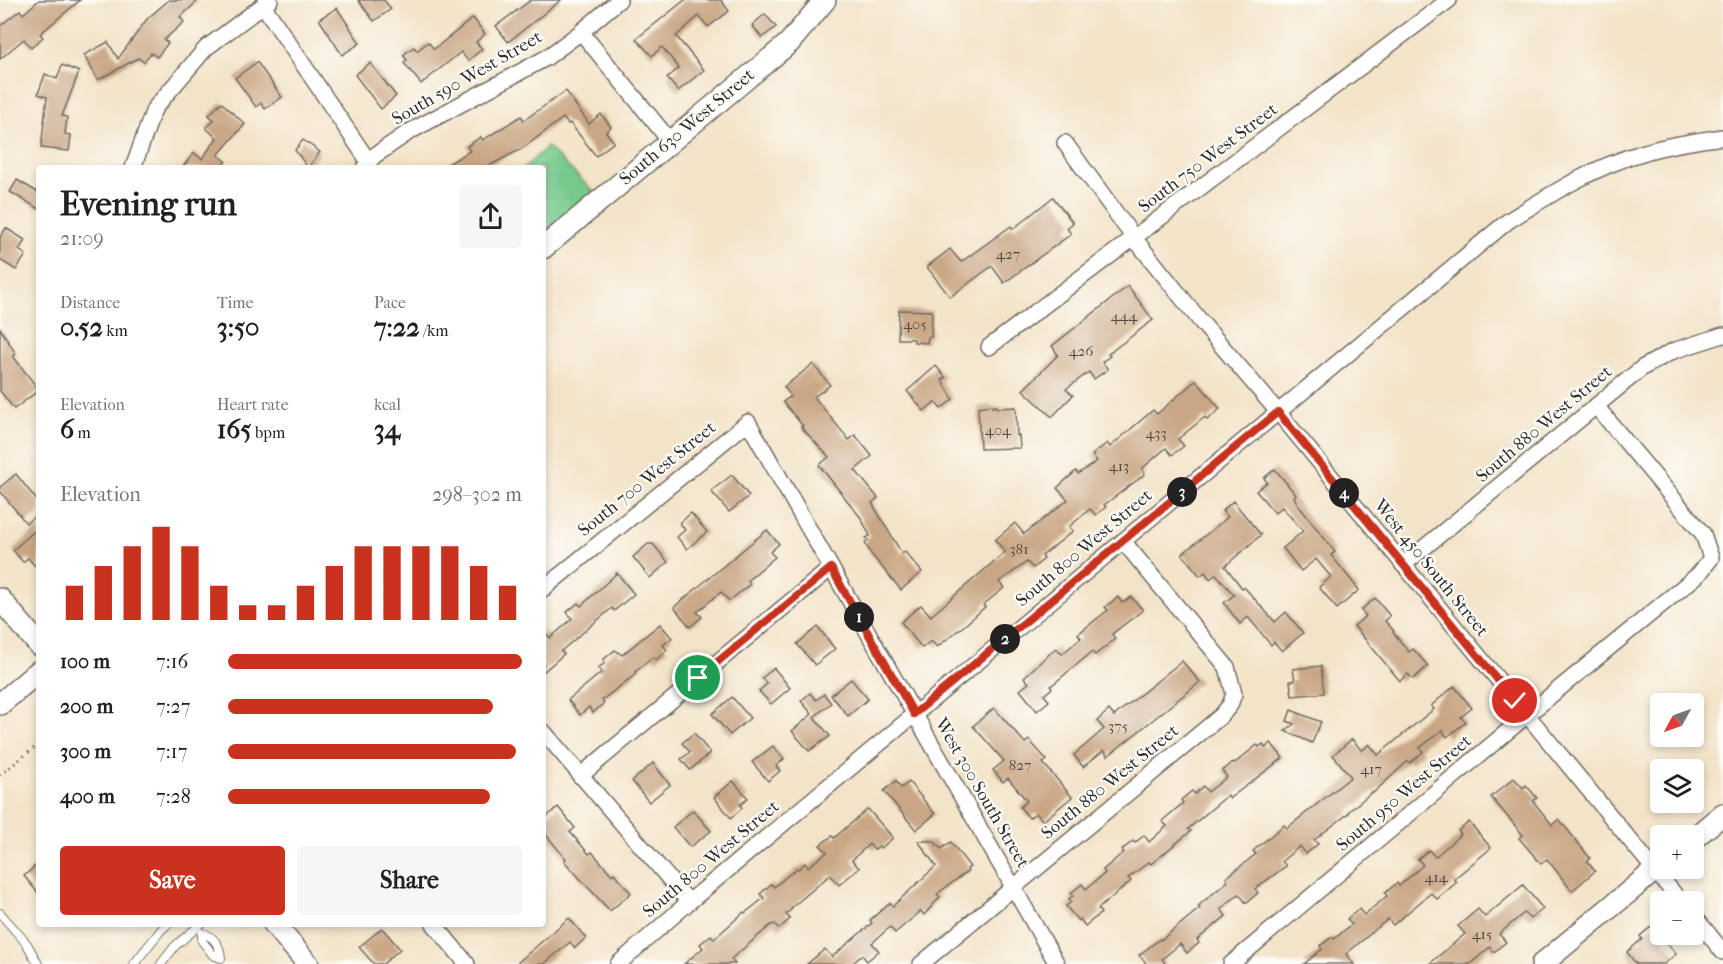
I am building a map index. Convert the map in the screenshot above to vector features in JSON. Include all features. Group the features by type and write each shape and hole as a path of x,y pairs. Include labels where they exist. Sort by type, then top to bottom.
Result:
{"street":[{"name":"South 590 West Street","path":"366,165 374,156 409,132 546,58 619,0"},
{"name":"South 630 West Street","path":"546,245 789,43 825,0"},
{"name":"South 750 West Street","path":"990,347 1449,0"},
{"path":"134,165 154,109 206,48 267,3 366,165"},
{"path":"581,32 670,141"},
{"name":"South 800 West Street","path":"618,964 914,714 1508,221 1553,192 1598,169 1643,152 1681,143 1723,137"},
{"name":"West 450 South Street","path":"1065,143 1134,238 1202,322 1527,715 1650,859"},
{"name":"South 880 West Street","path":"1404,565 1642,368 1673,351 1723,335"},
{"name":"South 950 West Street","path":"1231,964 1699,574 1712,558 1703,534 1596,406"},
{"name":"West 300 South Street","path":"748,422 1057,964"},
{"name":"South 700 West Street","path":"546,587 748,422"},
{"name":"South 880 West Street","path":"921,964 1221,716 1230,705 1234,694 1227,667 1123,541"},
{"path":"580,776 831,568"},
{"path":"0,599 36,641"},
{"path":"0,704 36,674"},
{"path":"546,735 689,902"},
{"path":"1704,830 1723,814"},
{"path":"1542,964 1650,875"},
{"path":"277,927 308,964"},
{"path":"436,927 467,964"},
{"path":"1704,928 1723,951"}],"lane":[{"path":"0,913 27,944 38,964"},
{"path":"134,964 164,927"},
{"path":"161,964 175,946 198,927"}],"path":[{"path":"0,775 36,746"}],"green space":[{"path":"547,147 594,192 546,232 546,165 527,165"}],"building":[{"path":"39,0 80,0 40,34 43,37 31,48 24,39 0,59 0,26 20,10 23,14"},
{"path":"169,0 199,0 180,17 184,22 164,40 168,43 157,57 151,53 144,62 138,58 98,80 84,55 108,42 118,59 147,19"},
{"path":"358,0 384,0 391,9 374,21"},
{"path":"531,0 561,0 508,42 496,26"},
{"path":"685,0 721,0 729,11 708,27 699,16 676,36 704,70 678,91 667,78 679,68 662,47 652,56 636,39"},
{"path":"337,8 360,43 342,55 319,19"},
{"path":"765,14 776,27 762,38 752,25"},
{"path":"473,18 485,34 476,42 482,49 468,61 461,52 421,84 404,63 407,60 403,55 414,47 417,51 428,42 434,49"},
{"path":"257,62 282,97 265,109 261,103 256,107 235,78"},
{"path":"370,63 396,96 381,109 355,75"},
{"path":"62,65 79,72 62,116 67,117 65,134 71,135 69,151 41,148 47,97 38,94 45,74 57,79"},
{"path":"566,91 589,124 601,114 611,127 606,132 614,142 596,156 570,123 568,124 563,118 523,148 491,165 446,165 470,151 467,146 481,137 483,140 521,116 524,120"},
{"path":"221,102 245,124 218,155 226,161 223,165 184,165 194,153 202,159 217,138 206,128 214,120 209,115"},
{"path":"303,140 320,152 310,165 306,165 295,150"},
{"path":"17,180 36,191 36,207 10,192"},
{"path":"1053,197 1073,223 1067,228 1071,234 1004,283 992,266 950,297 927,267 950,249 961,262 1011,226 1013,229"},
{"path":"6,228 25,240 19,250 26,255 16,270 0,260 0,237"},
{"path":"1128,286 1153,320 1108,354 1110,356 1102,362 1108,369 1094,379 1089,372 1066,389 1073,395 1052,417 1023,390 1058,355 1052,346"},
{"path":"899,310 932,311 931,337 928,337 927,343 914,342 914,339 898,339"},
{"path":"0,328 16,354 13,356 36,386 36,392 14,409 0,391"},
{"path":"813,364 830,385 814,397 849,440 855,435 872,456 855,470 878,498 872,503 902,554 905,552 922,572 901,590 871,554 865,543 868,541 866,538 870,536 861,518 819,465 829,457 801,427 803,426 783,402 791,396 784,387"},
{"path":"936,366 946,378 942,380 953,399 941,409 935,402 924,411 907,391"},
{"path":"1196,380 1220,409 1207,420 1205,417 1178,439 1184,446 1172,455 1166,448 1142,469 1145,474 1104,505 1106,507 1096,515 1090,509 1069,527 1073,531 1042,556 1044,559 1033,568 1027,562 999,582 1004,588 983,605 985,607 965,625 937,647 931,641 922,648 901,622 921,605 931,616 1005,552 995,540 1015,523 1024,534 1068,500 1057,488 1076,471 1078,474 1097,461 1092,455 1107,443 1110,447 1153,410 1157,414"},
{"path":"992,405 997,408 1016,407 1017,436 1019,435 1020,448 980,449 978,407"},
{"path":"1275,469 1296,495 1294,497 1299,506 1335,552 1331,555 1359,590 1337,609 1319,587 1331,577 1316,559 1301,571 1283,548 1303,531 1282,507 1275,513 1256,491 1267,482 1264,478"},
{"path":"16,474 36,499 36,515 26,523 0,491 0,487"},
{"path":"732,475 749,496 729,512 711,491"},
{"path":"1233,501 1261,535 1225,566 1242,588 1244,587 1275,622 1286,612 1303,633 1282,651 1274,642 1271,645 1248,617 1240,624 1224,603 1234,595 1216,574 1210,579 1205,572 1200,576 1182,554 1228,517 1222,511"},
{"path":"691,513 707,532 687,549 677,537 685,530 680,523"},
{"path":"36,530 36,567 28,558 23,562 13,550"},
{"path":"767,530 779,544 770,552 775,557 748,580 750,584 729,601 721,592 697,612 702,617 690,627 674,607"},
{"path":"648,544 653,544 668,562 650,578 633,557"},
{"path":"617,573 634,594 614,611 612,608 561,651 564,654 546,669 546,633 550,638 572,619 567,612 578,603 581,606"},
{"path":"1118,597 1122,603 1131,597 1143,610 1112,634 1115,639 1095,655 1092,652 1051,686 1052,688 1044,695 1049,701 1037,711 1020,690 1029,683 1024,677 1056,648 1062,654 1081,638 1078,634 1108,610 1105,607"},
{"path":"1375,598 1390,616 1385,621 1393,632 1409,652 1413,649 1428,666 1413,679 1408,674 1400,681 1354,626 1366,616 1361,610"},
{"path":"660,624 672,638 663,645 667,650 656,660 653,657 635,672 636,674 602,700 604,703 593,713 589,707 580,715 568,700 602,672 598,668 605,663 603,660 615,650 622,655"},
{"path":"818,627 835,649 815,665 797,644"},
{"path":"1182,661 1200,682 1108,756 1104,750 1083,767 1074,755 1104,729 1097,721 1109,710 1114,716"},
{"path":"1321,666 1324,693 1292,696 1290,681 1295,681 1293,669"},
{"path":"774,668 790,688 771,704 759,691 767,684 762,678"},
{"path":"851,679 868,699 848,716 831,695"},
{"path":"1454,686 1472,708 1461,717 1466,722 1447,737 1442,730 1420,748 1423,752 1410,763 1408,761 1373,793 1314,840 1318,844 1306,854 1300,846 1282,861 1286,866 1255,889 1258,893 1246,903 1239,894 1221,909 1226,916 1197,940 1199,943 1187,953 1180,944 1162,959 1166,964 1147,964 1139,955 1200,908 1198,906 1228,881 1226,878 1256,854 1253,851 1284,825 1287,828 1351,777 1333,755 1352,739 1362,751 1369,744 1378,755 1434,709 1431,706"},
{"path":"810,693 816,700 824,694 831,703 814,717 830,736 809,751 792,731 812,714 801,701"},
{"path":"732,697 750,718 730,735 712,714"},
{"path":"994,708 1025,743 1029,740 1047,760 1043,763 1072,797 1043,821 1036,813 1029,818 1020,807 1027,801 1008,778 1003,782 993,770 1004,761 973,726"},
{"path":"1291,710 1321,722 1312,743 1285,731 1294,724 1287,721"},
{"path":"694,733 710,753 690,770 681,759 690,752 682,743"},
{"path":"1271,743 1283,758 1230,798 1228,795 1188,829 1191,831 1151,864 1149,862 1128,878 1131,881 1098,909 1101,913 1085,926 1080,919 1078,921 1066,906 1071,902 1069,899 1073,896 1071,893 1082,884 1086,889 1105,873 1103,870 1133,841 1135,843 1144,835 1149,842 1167,826 1162,821 1183,803 1181,800 1192,791 1195,794 1203,786 1208,792 1227,777 1222,771 1257,745 1259,747 1263,744 1265,748"},
{"path":"773,746 784,759 776,766 780,771 768,781 752,762"},
{"path":"653,763 670,785 649,802 632,781"},
{"path":"1514,778 1523,788 1526,785 1537,798 1533,801 1552,825 1559,819 1590,858 1587,861 1595,871 1572,891 1547,859 1541,864 1519,838 1523,835 1491,797"},
{"path":"733,781 748,798 740,805 742,808 731,818 714,797"},
{"path":"896,781 901,788 909,782 935,814 916,830 884,791"},
{"path":"558,807 575,828 570,832 589,854 592,852 612,875 614,873 631,893 610,911 564,861 566,859 546,835 546,817"},
{"path":"868,809 893,838 881,848 879,846 874,850 869,844 852,860 859,868 839,885 830,875 791,908 786,914 790,919 779,929 775,924 771,925 731,959 735,964 684,964 703,948 700,944 711,935 714,939 744,912 764,898 760,894 771,884 774,887 797,868 805,863 808,867 827,852 820,845 832,836 834,838"},
{"path":"693,810 711,831 690,847 673,827"},
{"path":"1469,822 1491,848 1454,879 1457,882 1437,899 1431,893 1393,925 1388,919 1346,954 1354,964 1304,964 1322,949 1320,946 1332,937 1334,939 1352,924 1347,919 1359,909 1364,915 1387,896 1385,893 1397,883 1399,886 1423,865 1418,859 1429,850 1435,857 1461,834 1458,831"},
{"path":"918,841 934,841 941,849 951,842 970,867 968,871 937,894 940,897 924,915 921,911 895,933 890,927 872,943 879,951 867,961 862,955 852,964 807,964 825,949 832,957 872,923 870,920 890,903 893,906 936,866"},
{"path":"36,866 36,890 24,876"},
{"path":"1523,885 1543,909 1530,919 1524,913 1499,934 1506,942 1494,952 1490,947 1470,964 1429,964 1465,934 1458,926 1478,909 1485,917"},
{"path":"569,918 586,938 575,948 570,942 544,964 516,964"},
{"path":"382,928 400,949 383,964 374,964 359,947"},
{"path":"1650,928 1650,945 1668,945 1676,954 1664,964 1636,964 1627,952 1642,939 1640,936"}],"route":[{"path":"698,678 831,568 914,714 1278,412 1515,701"}]}
